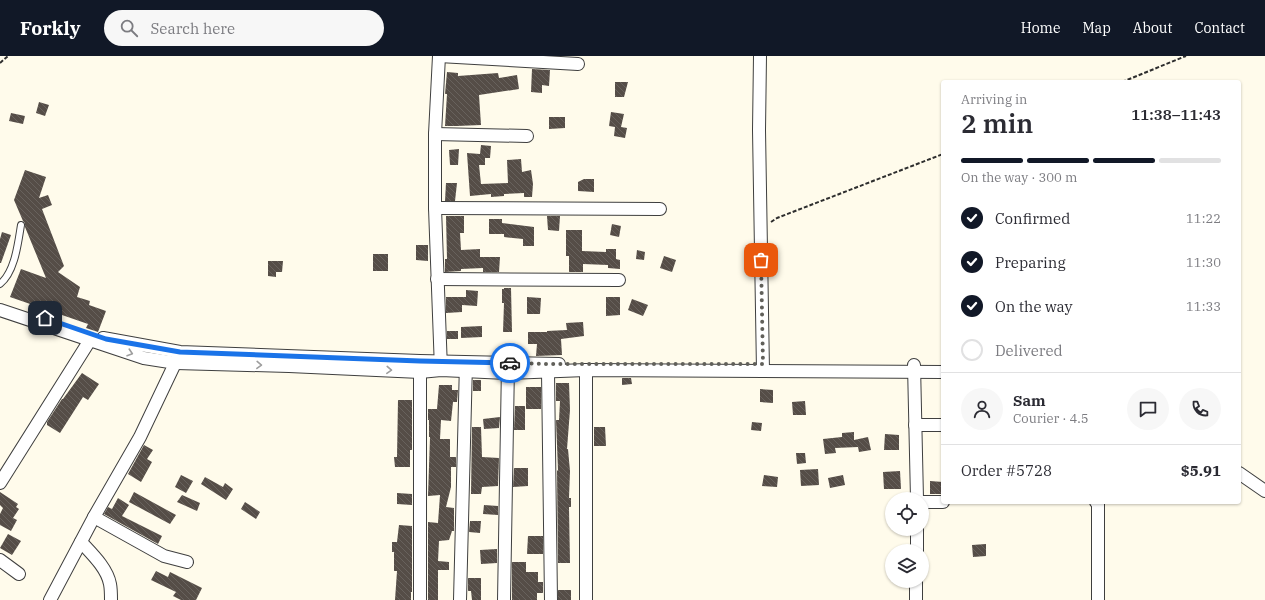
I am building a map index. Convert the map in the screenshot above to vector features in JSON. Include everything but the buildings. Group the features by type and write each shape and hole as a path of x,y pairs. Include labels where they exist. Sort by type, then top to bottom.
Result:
{"street":[{"path":"441,366 435,208 435,134 439,56 578,64"},
{"path":"760,56 763,368"},
{"path":"435,134 527,136"},
{"path":"435,208 660,209"},
{"path":"437,279 619,280"},
{"path":"0,303 106,339 178,357"},
{"path":"0,310 144,358 178,357 420,367 466,366 548,372 586,370 763,368 914,368 941,365"},
{"path":"0,483 90,340"},
{"path":"50,600 94,516 140,437 178,357"},
{"path":"508,368 546,364 763,368"},
{"path":"460,600 466,366"},
{"path":"420,367 420,600"},
{"path":"504,600 508,368"},
{"path":"914,368 941,372"},
{"path":"914,368 917,492"},
{"path":"586,370 586,600"},
{"path":"548,372 551,600"},
{"path":"915,425 941,425"},
{"path":"1241,474 1265,491"},
{"path":"929,502 941,502"},
{"path":"1098,504 1098,600"},
{"path":"94,516 164,556 187,562"},
{"path":"81,542 99,562 107,576 110,583 111,600"},
{"path":"0,560 19,574"},
{"path":"916,588 916,600"}],"lane":[{"path":"0,284 10,272 17,250 21,224"}],"path":[{"path":"0,63 8,56"},
{"path":"1127,80 1186,56"},
{"path":"761,234 768,224 777,218 941,155"}],"way so far":[{"path":"510,363 763,364 761,260"}],"route":[{"path":"45,318 106,339 180,352 510,363"}]}
